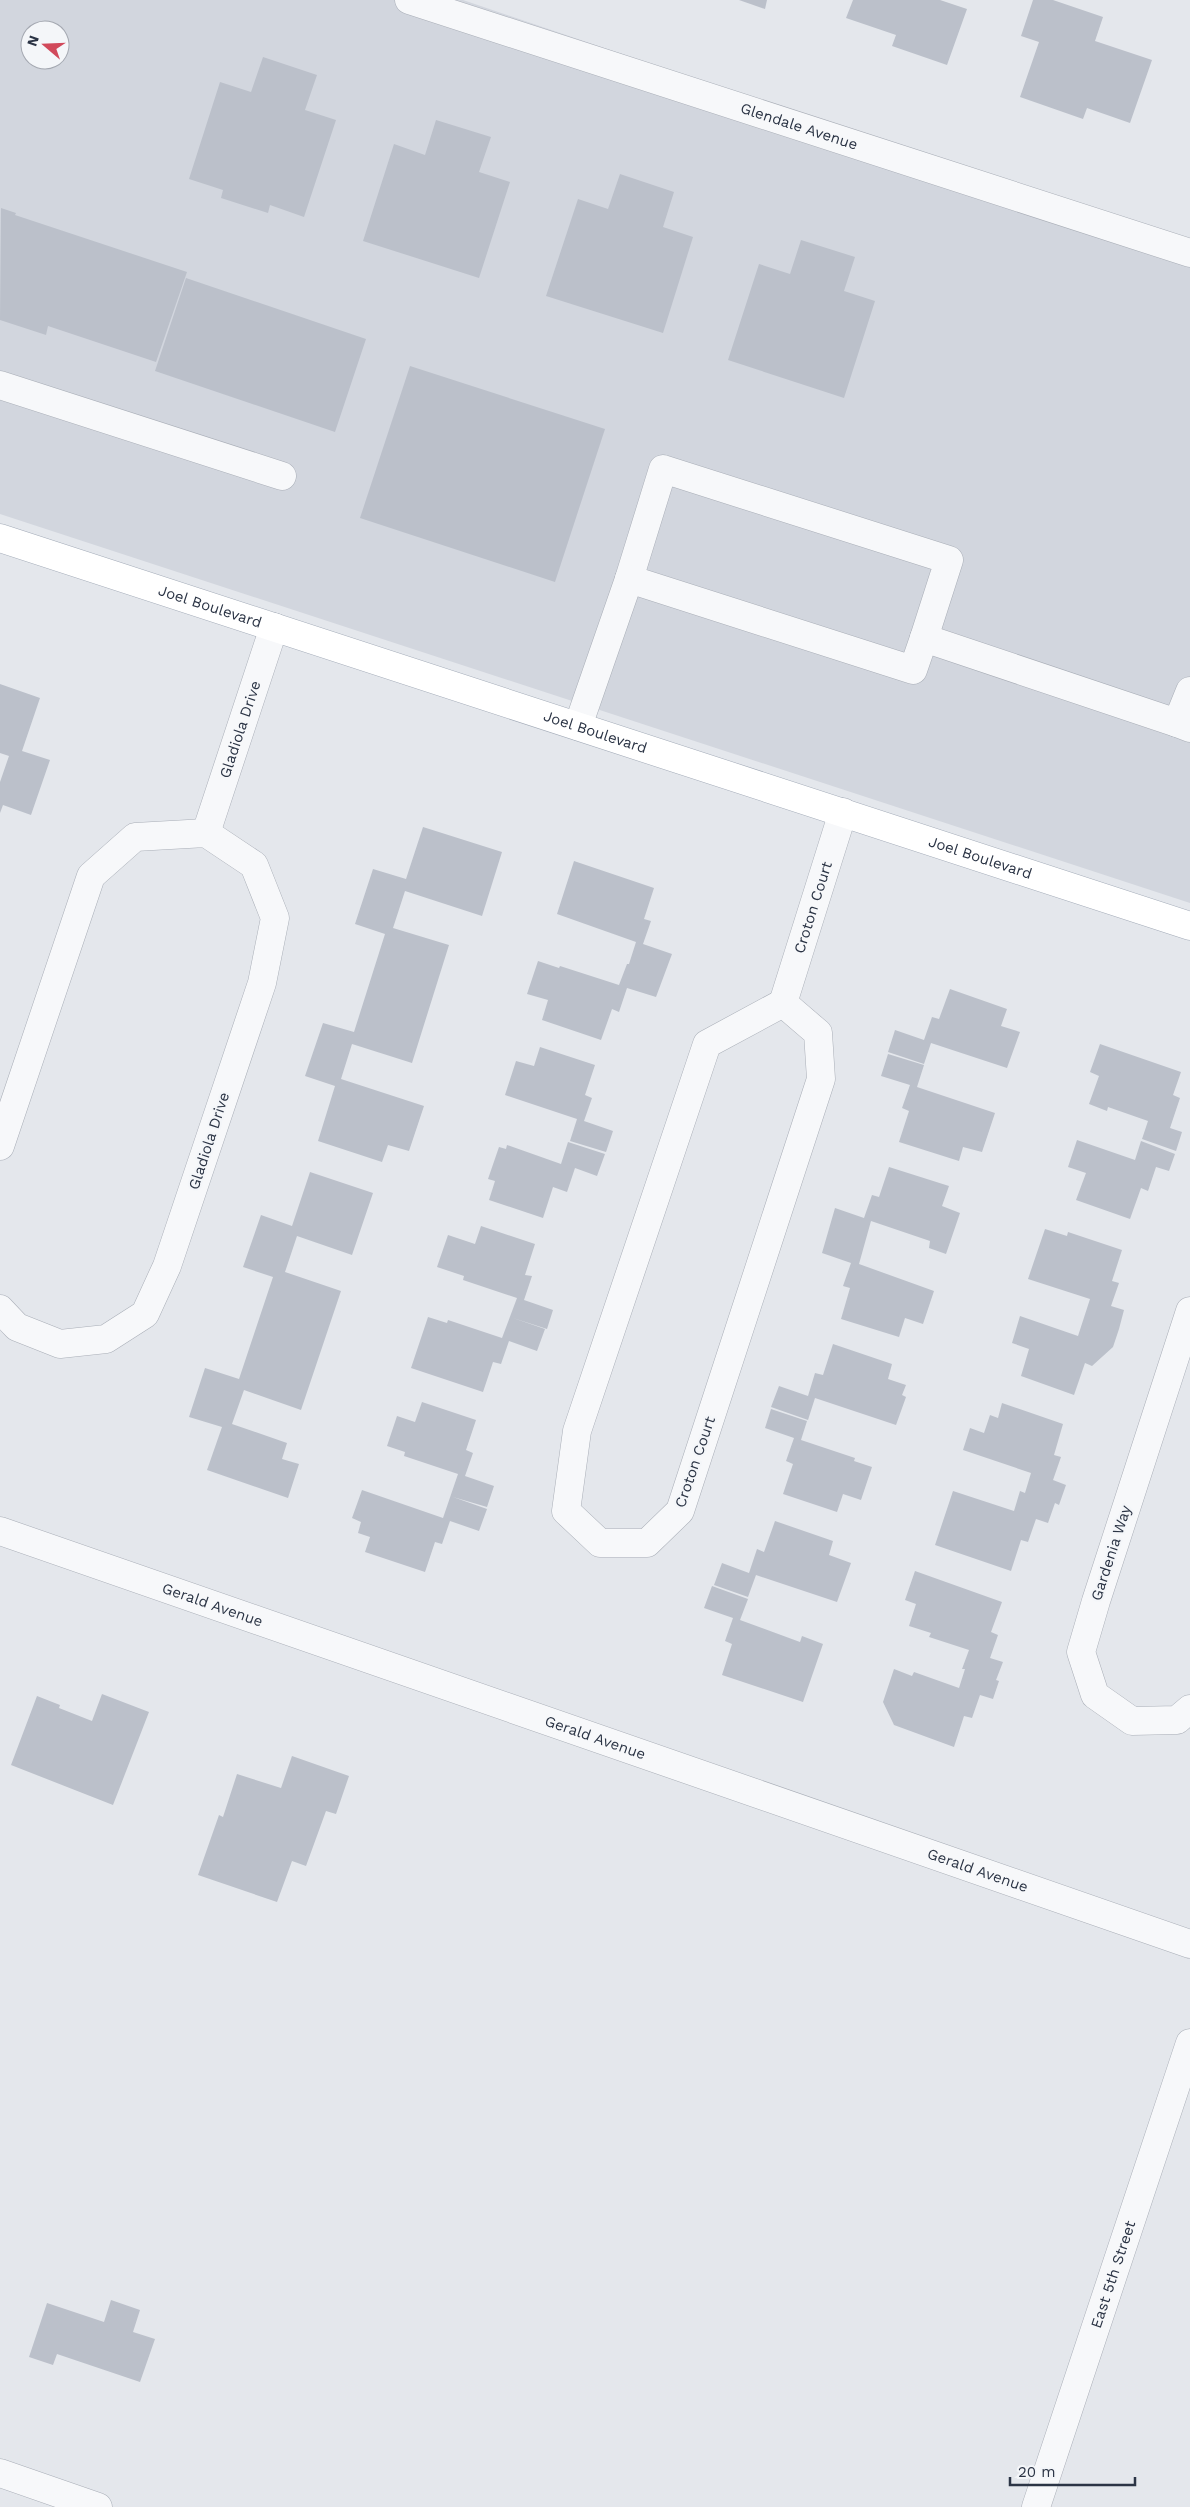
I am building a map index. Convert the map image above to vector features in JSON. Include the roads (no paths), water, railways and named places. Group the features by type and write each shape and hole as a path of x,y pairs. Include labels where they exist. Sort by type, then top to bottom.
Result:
{"main road":[{"name":"Joel Boulevard","path":"0,538 1190,926"}],"street":[{"name":"Glendale Avenue","path":"409,0 1190,253"},
{"path":"0,385 282,476"},
{"path":"578,726 629,579 663,469 949,560 913,670 629,579"},
{"name":"Gladiola Drive","path":"0,1309 16,1327 60,1344 106,1339 145,1314 167,1266 262,983 275,918 254,865 206,833 274,627"},
{"path":"924,638 1183,726 1190,691"},
{"name":"Croton Court","path":"783,1003 818,1034 821,1079 680,1511 647,1544 600,1543 566,1511 577,1431 707,1044 783,1003 843,812"},
{"path":"0,1146 91,876 135,837 206,833"},
{"name":"Gardenia Way","path":"1190,1311 1081,1652 1095,1695 1132,1721 1177,1720 1190,1709"},
{"name":"Gerald Avenue","path":"0,1531 1190,1944"},
{"name":"East 5th Street","path":"1036,2507 1190,2043"},
{"path":"0,2473 98,2507"}]}
